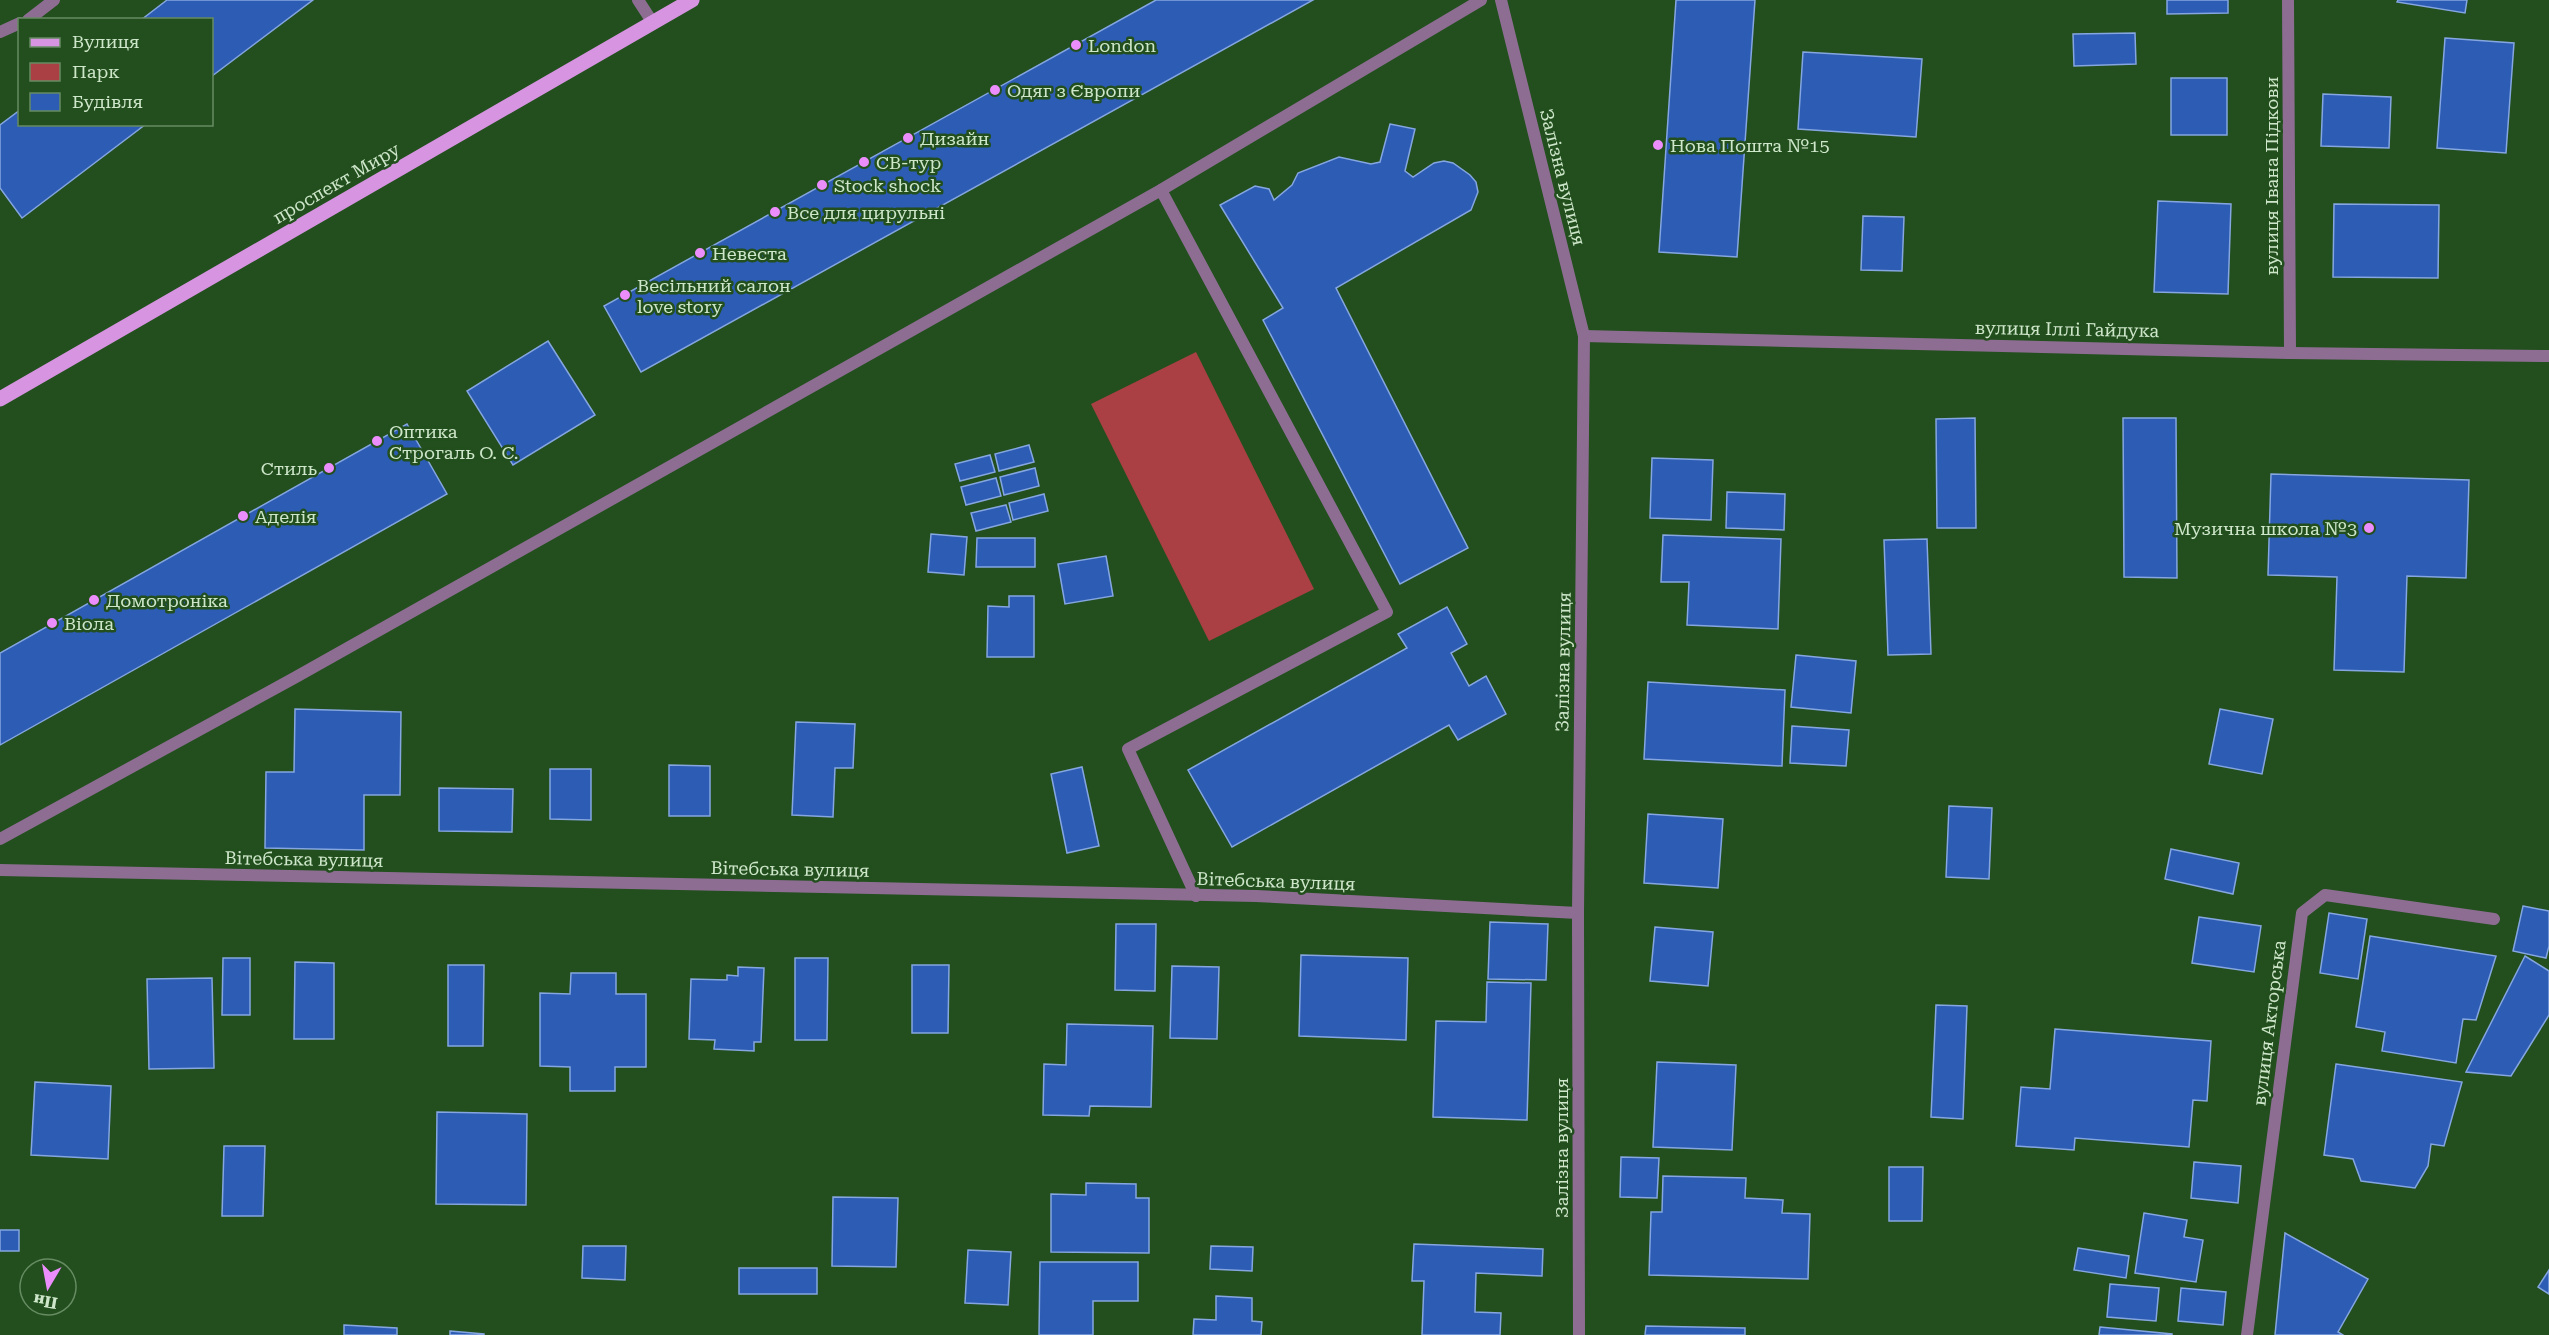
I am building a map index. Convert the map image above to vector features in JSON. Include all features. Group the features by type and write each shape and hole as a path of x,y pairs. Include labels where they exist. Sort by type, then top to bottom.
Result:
{"main road":[{"name":"проспект Миру","path":"0,399 692,0"}],"street":[{"path":"31,18 54,0"},
{"path":"638,0 653,23"},
{"path":"0,838 296,677 1161,190 1481,0"},
{"name":"Залізна вулиця","path":"1501,0 1584,336 1578,913 1579,1335"},
{"name":"вулиця Івана Підкови","path":"2288,0 2290,352"},
{"path":"0,32 18,24"},
{"path":"1161,190 1387,612 1128,749 1196,896"},
{"name":"вулиця Іллі Гайдука","path":"1584,336 2549,356"},
{"name":"Вітебська вулиця","path":"0,870 1256,896 1578,913"},
{"name":"вулиця Акторська","path":"2247,1335 2302,913 2325,895 2494,919"}],"green space":[{"path":"1196,352 1314,589 1209,641 1091,404"}],"building":[{"path":"167,0 313,0 213,75 213,18 144,18"},
{"path":"1156,0 1313,0 641,372 604,306"},
{"path":"1676,0 1755,0 1737,257 1659,252"},
{"path":"2167,0 2228,0 2228,13 2167,14"},
{"path":"2398,0 2467,0 2465,13 2397,2"},
{"path":"2135,33 2136,64 2074,66 2073,34"},
{"path":"2445,38 2514,43 2506,153 2437,148"},
{"path":"1803,52 1922,59 1916,137 1798,129"},
{"path":"2171,78 2227,78 2227,135 2171,135"},
{"path":"2323,94 2391,97 2389,148 2321,146"},
{"path":"18,112 18,126 143,126 22,218 0,188 0,125"},
{"path":"1390,124 1415,129 1405,171 1413,177 1434,163 1444,161 1453,163 1470,175 1476,182 1478,192 1471,210 1336,288 1468,548 1400,584 1263,320 1283,308 1220,205 1255,186 1269,189 1274,200 1292,185 1298,173 1339,157 1371,164 1380,162"},
{"path":"2158,201 2231,204 2228,294 2154,292"},
{"path":"2334,204 2439,205 2438,278 2333,277"},
{"path":"1863,216 1904,217 1902,271 1861,270"},
{"path":"548,341 595,415 513,465 467,391"},
{"path":"1975,418 1976,528 1937,528 1936,419"},
{"path":"2123,418 2176,418 2177,578 2124,577"},
{"path":"407,424 447,494 0,745 0,653"},
{"path":"1029,445 1034,462 999,471 995,454"},
{"path":"990,455 995,472 960,481 955,464"},
{"path":"1652,458 1713,460 1711,520 1650,518"},
{"path":"1035,468 1039,486 1004,495 1000,477"},
{"name":"Музична школа №3","path":"2271,474 2469,480 2466,578 2407,576 2404,672 2334,670 2337,577 2268,575"},
{"path":"996,478 1001,496 966,505 961,487"},
{"path":"1727,492 1785,494 1784,530 1726,528"},
{"path":"1044,494 1048,511 1013,520 1009,503"},
{"path":"1006,505 1011,522 976,531 971,513"},
{"path":"931,534 967,537 964,575 928,572"},
{"path":"1663,535 1781,539 1778,629 1687,625 1689,582 1661,582"},
{"path":"977,538 1035,538 1035,567 976,567"},
{"path":"1927,539 1931,654 1888,655 1884,540"},
{"path":"1106,556 1113,596 1065,604 1058,564"},
{"path":"1009,596 1034,596 1034,657 987,657 988,606 1009,607"},
{"path":"1447,607 1467,644 1451,653 1469,686 1486,676 1506,714 1458,740 1449,725 1232,847 1188,770 1407,648 1398,634"},
{"path":"1796,655 1856,661 1851,713 1791,707"},
{"path":"1648,682 1785,690 1782,766 1644,759"},
{"path":"295,709 401,712 400,795 364,795 364,850 265,848 266,772 294,772"},
{"path":"2220,709 2273,719 2262,774 2209,764"},
{"path":"796,722 855,724 853,768 835,768 833,817 792,815"},
{"path":"1792,726 1849,730 1846,766 1790,763"},
{"path":"669,765 710,766 710,816 669,816"},
{"path":"1082,767 1099,846 1067,853 1051,774"},
{"path":"550,769 591,769 591,820 550,819"},
{"path":"439,788 513,789 512,832 439,831"},
{"path":"1949,806 1992,808 1989,879 1946,877"},
{"path":"1648,814 1723,819 1718,888 1644,883"},
{"path":"2171,849 2239,863 2233,894 2165,879"},
{"path":"2523,906 2549,911 2549,946 2546,958 2513,951"},
{"path":"2329,913 2367,919 2358,979 2320,973"},
{"path":"2199,917 2261,926 2254,972 2192,963"},
{"path":"1490,922 1548,924 1546,980 1488,979"},
{"path":"1116,924 1156,924 1155,991 1115,990"},
{"path":"1655,927 1713,932 1708,986 1650,981"},
{"path":"2370,936 2496,956 2476,1020 2463,1019 2456,1063 2382,1051 2385,1032 2356,1027"},
{"path":"1301,955 1408,958 1406,1040 1299,1036"},
{"path":"2525,956 2549,971 2549,1015 2511,1076 2466,1072"},
{"path":"223,958 250,958 250,1015 222,1015"},
{"path":"795,958 828,958 827,1040 795,1040"},
{"path":"295,962 334,963 334,1039 294,1039"},
{"path":"448,965 484,965 483,1046 448,1046"},
{"path":"912,965 949,965 948,1033 912,1033"},
{"path":"1172,966 1219,967 1217,1039 1170,1038"},
{"path":"738,967 764,968 761,1042 754,1042 754,1051 714,1049 715,1040 689,1039 691,979 727,980 727,975 738,976"},
{"path":"571,973 616,973 616,994 646,994 646,1067 615,1067 615,1091 570,1091 570,1067 540,1066 540,993 570,994"},
{"path":"212,978 214,1068 149,1069 147,979"},
{"path":"1487,982 1531,983 1527,1120 1433,1117 1436,1021 1486,1022"},
{"path":"1936,1005 1967,1006 1963,1119 1931,1117"},
{"path":"1067,1024 1153,1026 1151,1107 1090,1106 1089,1116 1043,1115 1044,1064 1066,1065"},
{"path":"2055,1029 2211,1041 2207,1101 2193,1100 2189,1147 2075,1138 2074,1150 2016,1146 2021,1087 2050,1089"},
{"path":"1657,1062 1736,1065 1732,1150 1653,1147"},
{"path":"2336,1064 2462,1082 2444,1146 2431,1144 2428,1166 2415,1188 2361,1181 2353,1159 2324,1155"},
{"path":"35,1082 111,1086 108,1159 31,1155"},
{"path":"437,1112 527,1114 526,1205 436,1204"},
{"path":"224,1146 265,1146 263,1216 222,1216"},
{"path":"1621,1157 1659,1158 1657,1198 1620,1197"},
{"path":"2194,1162 2241,1166 2238,1203 2191,1198"},
{"path":"1889,1167 1923,1167 1922,1221 1889,1221"},
{"path":"1663,1176 1746,1178 1745,1198 1783,1200 1782,1213 1810,1214 1808,1279 1649,1275 1651,1212 1662,1212"},
{"path":"1086,1183 1136,1184 1136,1198 1149,1198 1149,1253 1051,1252 1051,1194 1086,1195"},
{"path":"833,1197 898,1198 896,1267 832,1266"},
{"path":"2144,1213 2187,1220 2184,1237 2203,1240 2196,1282 2135,1273"},
{"path":"0,1230 19,1230 19,1251 0,1251"},
{"path":"2285,1233 2368,1279 2338,1332 2343,1335 2275,1335"},
{"path":"1414,1244 1543,1249 1542,1276 1476,1273 1475,1312 1501,1313 1500,1335 1422,1335 1424,1281 1412,1281"},
{"path":"583,1246 626,1246 625,1280 582,1278"},
{"path":"1211,1246 1253,1247 1252,1271 1210,1269"},
{"path":"2078,1248 2129,1256 2126,1278 2074,1270"},
{"path":"968,1250 1011,1252 1008,1305 965,1303"},
{"path":"1040,1262 1138,1262 1138,1301 1093,1301 1093,1335 1039,1335"},
{"path":"739,1268 817,1268 817,1294 739,1294"},
{"path":"2549,1270 2549,1294 2538,1287"},
{"path":"2110,1284 2159,1288 2156,1321 2107,1317"},
{"path":"2181,1288 2226,1292 2223,1325 2178,1321"},
{"path":"1216,1296 1252,1298 1252,1321 1262,1322 1261,1335 1193,1335 1194,1319 1216,1320"},
{"path":"344,1325 397,1328 397,1335 344,1335"},
{"path":"1646,1326 1745,1328 1745,1335 1645,1335"},
{"path":"2100,1327 2172,1334 2172,1335 2099,1335"},
{"path":"450,1331 484,1334 484,1335 450,1335"}],"place":[{"name":"London","path":"1076,45"},
{"name":"Одяг з Європи","path":"995,90"},
{"name":"Дизайн","path":"908,138"},
{"name":"Нова Пошта №15","path":"1658,145"},
{"name":"СВ-тур","path":"864,162"},
{"name":"Stock shock","path":"822,185"},
{"name":"Все для цирульні","path":"775,212"},
{"name":"Невеста","path":"700,253"},
{"name":"Весільний салон love story","path":"625,295"},
{"name":"Оптика Строгаль О. С.","path":"377,441"},
{"name":"Стиль","path":"329,468"},
{"name":"Аделія","path":"243,516"},
{"name":"Музична школа №3","path":"2369,528"},
{"name":"Домотроніка","path":"94,600"},
{"name":"Віола","path":"52,623"}]}
